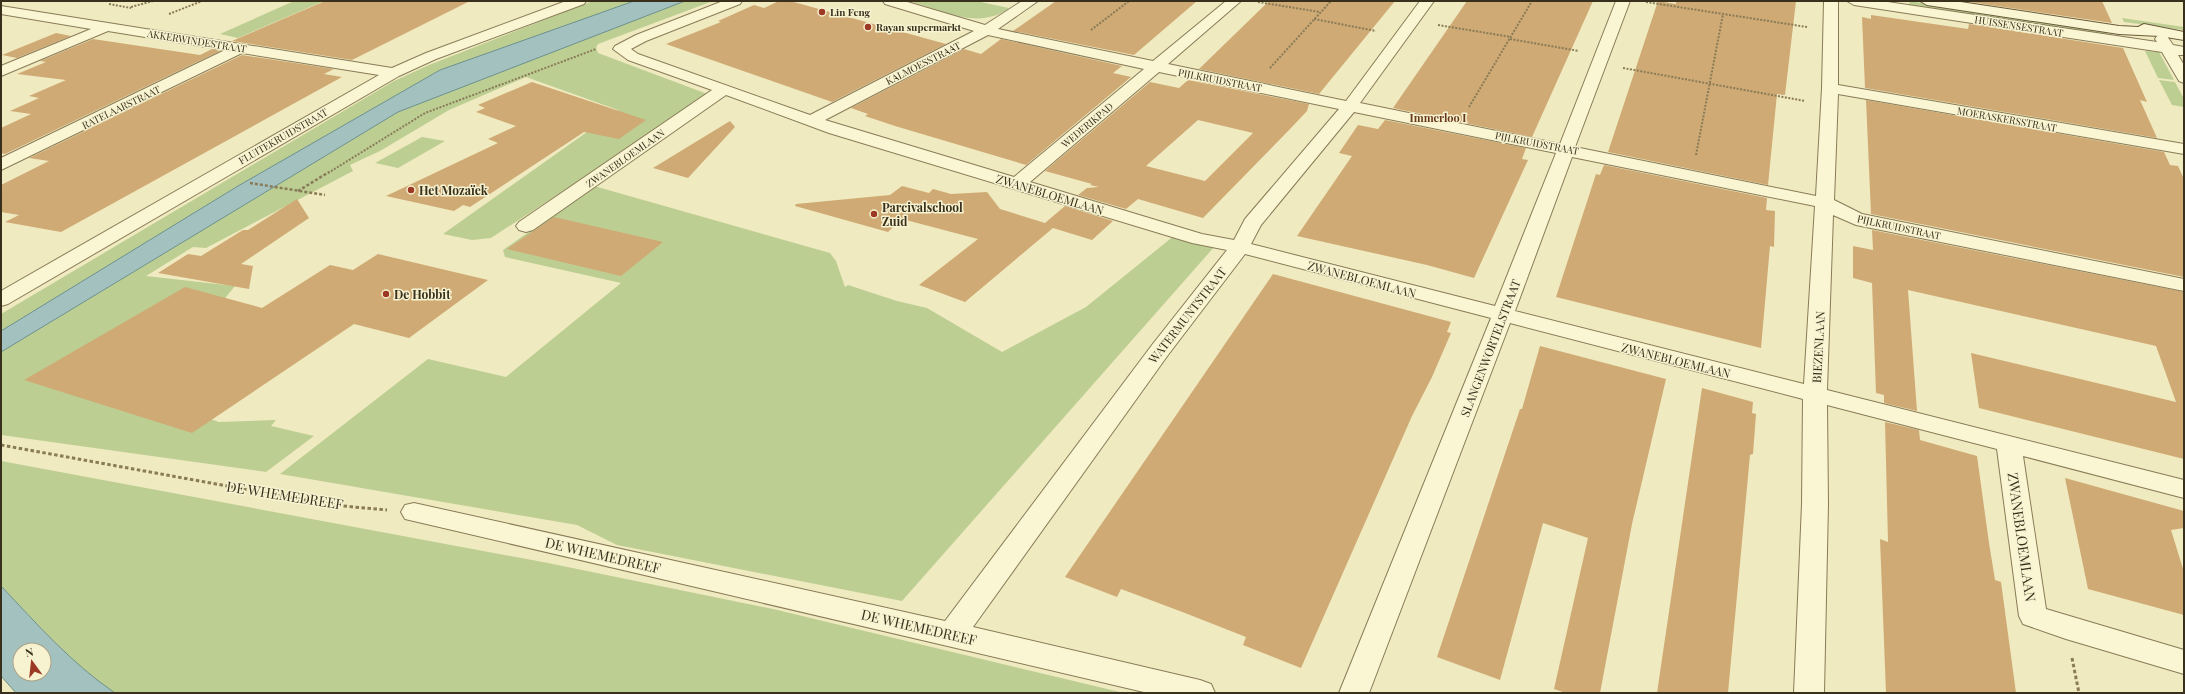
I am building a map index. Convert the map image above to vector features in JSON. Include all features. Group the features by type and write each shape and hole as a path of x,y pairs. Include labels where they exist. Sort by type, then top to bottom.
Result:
{"street":[{"name":"FLUITEKRUIDSTRAAT","path":"1,300 394,73 431,56 579,1"},
{"path":"620,49 641,38 735,1"},
{"name":"PIJLKRUIDSTRAAT","path":"890,1 987,30 1068,48 1825,203 1856,219 2184,285"},
{"name":"KALMOESSTRAAT","path":"812,120 987,30 1031,1"},
{"name":"WEDERIKPAD","path":"1017,184 1234,1"},
{"name":"WATERMUNTSTRAAT","path":"952,634 1160,350 1240,247 1252,223 1351,105 1427,1"},
{"name":"SLANGENWORTELSTRAAT","path":"1354,693 1567,149 1623,1"},
{"name":"BIEZENLAAN","path":"1809,693 1815,504 1815,395 1825,203 1831,1"},
{"name":"HUISSENSESTRAAT","path":"1854,1 2184,51"},
{"name":"HUISSENSESTRAAT","path":"1927,1 2119,30 2157,32"},
{"name":"HUISSENSESTRAAT","path":"1968,1 2115,22 2157,32 2184,36"},
{"name":"AKKERWINDESTRAAT","path":"1,10 394,73"},
{"path":"1,71 107,27"},
{"path":"2157,32 2168,48 2184,78"},
{"name":"RATELAARSTRAAT","path":"1,165 241,48"},
{"name":"ZWANEBLOEMLAAN","path":"620,49 633,57 723,90 812,120 1199,239 1240,247 1502,316 2184,489"},
{"name":"ZWANEBLOEMLAAN","path":"526,226 723,90"},
{"name":"MOERASKERSSTRAAT","path":"1829,97 2184,150"},
{"name":"ZWANEBLOEMLAAN","path":"2008,445 2033,616 2066,628 2184,662"},
{"name":"DE WHEMEDREEF","path":"414,512 952,634 1200,693"}],"path":[{"path":"131,7 153,1"},
{"path":"1068,48 1128,1"},
{"path":"1255,1 1321,12"},
{"path":"1253,86 1331,1"},
{"path":"1457,127 1532,1"},
{"path":"1641,1 1829,31"},
{"path":"1692,175 1723,14"},
{"path":"1314,19 1402,35"},
{"path":"1412,21 1511,38 1710,84 1829,97"},
{"path":"298,191 425,114 591,50 620,49"},
{"path":"246,182 325,195"},
{"name":"DE WHEMEDREEF","path":"1,446 332,505 414,512"}],"green space":[{"path":"294,1 324,1 238,38 220,34"},
{"path":"592,1 634,1 440,70 238,186 1,331 1,314 394,81 429,65"},
{"path":"685,1 713,1 598,44 596,48 598,53 710,95 491,238 472,240 443,234 618,110 526,77 449,110 380,151 350,165 353,171 206,248 193,247 146,276 235,286 226,297 193,413 219,422 276,420 271,426 314,436 266,472 1,435 1,352 398,112"},
{"path":"909,1 976,1 1009,8 997,15 985,18 973,18 947,13"},
{"path":"1909,1 2107,29 2109,36 1910,7"},
{"path":"2122,18 2184,27 2184,30 2124,22"},
{"path":"2145,51 2159,52 2174,80 2158,78"},
{"path":"2159,80 2175,82 2184,99 2184,107 2172,105"},
{"path":"422,137 445,141 398,168 375,163"},
{"path":"594,186 830,253 836,261 845,287 848,285 897,301 927,308 1002,352 1086,307 1175,235 1215,246 902,601 617,545 577,525 280,474 428,359 506,377 621,283 505,257 503,250"},
{"path":"1,461 548,563 773,609 1124,693 115,693 69,656 41,629 1,586"}],"water":[{"path":"634,1 685,1 398,112 1,352 1,331 238,186 440,70"},
{"path":"1,586 41,629 69,656 115,693 16,693 1,676"}],"building":[{"path":"325,1 470,1 352,60 232,41"},
{"path":"779,1 790,1 946,44 832,102 666,44 721,22 718,21 754,5 764,8"},
{"path":"1056,1 1197,1 1134,55 1013,31"},
{"path":"1269,1 1395,1 1319,94 1199,69"},
{"path":"1467,1 1593,1 1532,137 1393,108"},
{"path":"1658,1 1676,4 1676,1 1796,1 1785,95 1777,94 1768,185 1608,152"},
{"path":"2102,1 2112,23 1970,2"},
{"path":"1871,15 1968,29 1969,24 2123,48 2147,102 2140,100 2157,138 1865,88 1862,17 1871,19"},
{"path":"56,33 71,36 17,58 2,55"},
{"path":"93,39 200,55 212,49 220,51 5,154 1,153 1,128 31,114 10,111 39,98 29,96 66,80 17,74 46,62 40,61"},
{"path":"1001,39 1122,66 1113,73 1131,77 1026,165 895,126 865,116 868,114 851,108 964,49 981,54"},
{"path":"242,55 334,69 324,74 342,77 61,232 5,222 19,215 1,212 1,185 49,161 29,158"},
{"path":"1188,80 1309,104 1307,111 1203,218 1138,199 1126,209 1078,195 1087,188 1099,187 1045,171 1150,82 1179,88","holes":["1198,120 1253,133 1205,181 1146,166"]},
{"path":"532,82 646,120 619,139 584,132 470,207 463,205 454,211 386,196 498,143 488,139 516,126 476,112 485,108 478,105"},
{"path":"1866,100 2164,152 2170,165 2178,166 2184,179 2184,277 1871,214"},
{"path":"1385,120 1526,148 1522,159 1528,160 1474,278 1427,265 1297,236 1352,156 1339,153 1358,125 1378,129"},
{"path":"730,121 735,127 688,178 653,168"},
{"path":"1604,165 1767,198 1766,210 1775,211 1774,247 1770,246 1761,348 1556,297 1596,174 1600,175"},
{"path":"902,186 929,193 933,189 951,194 987,192 1000,209 1045,223 1065,206 1113,221 1092,240 1053,228 965,302 919,285 978,239 902,219 888,232 795,206 796,204 890,195"},
{"path":"297,199 309,218 241,264 253,266 249,289 158,273 188,254 201,256 243,230 248,230"},
{"path":"554,217 663,242 621,276 507,249"},
{"path":"1872,230 2184,292 2184,459 1979,408 1971,353 2176,402 2156,346 1908,290 1917,411 1884,403 1884,395 1876,393 1872,283 1853,278 1853,246 1873,250"},
{"path":"378,254 488,280 409,338 354,324 192,433 24,380 185,287 262,308 330,265 353,270"},
{"path":"1273,274 1451,322 1447,332 1451,333 1432,377 1412,416 1301,668 1243,645 1246,637 1185,613 1121,589 1117,597 1065,577"},
{"path":"1540,346 1666,379 1632,524 1600,693 1566,693 1554,689 1588,538 1543,523 1500,680 1437,657 1520,409 1522,409"},
{"path":"1702,388 1753,402 1752,413 1756,414 1753,454 1750,455 1728,693 1657,693"},
{"path":"1885,422 1919,430 1920,440 1977,456 1995,580 2001,582 2016,693 1886,693 1880,539 1888,542"},
{"path":"2065,478 2184,511 2184,528 2171,530 2184,572 2184,615 2088,589"}],"place":[{"name":"Lin Feng","path":"822,12"},
{"name":"Rayan supermarkt","path":"868,27"},
{"name":"Het Mozaïek","path":"411,190"},
{"name":"Parcivalschool Zuid","path":"874,214"},
{"name":"De Hobbit","path":"386,294"}],"district":[{"name":"Immerloo I","path":"1438,117"}]}
